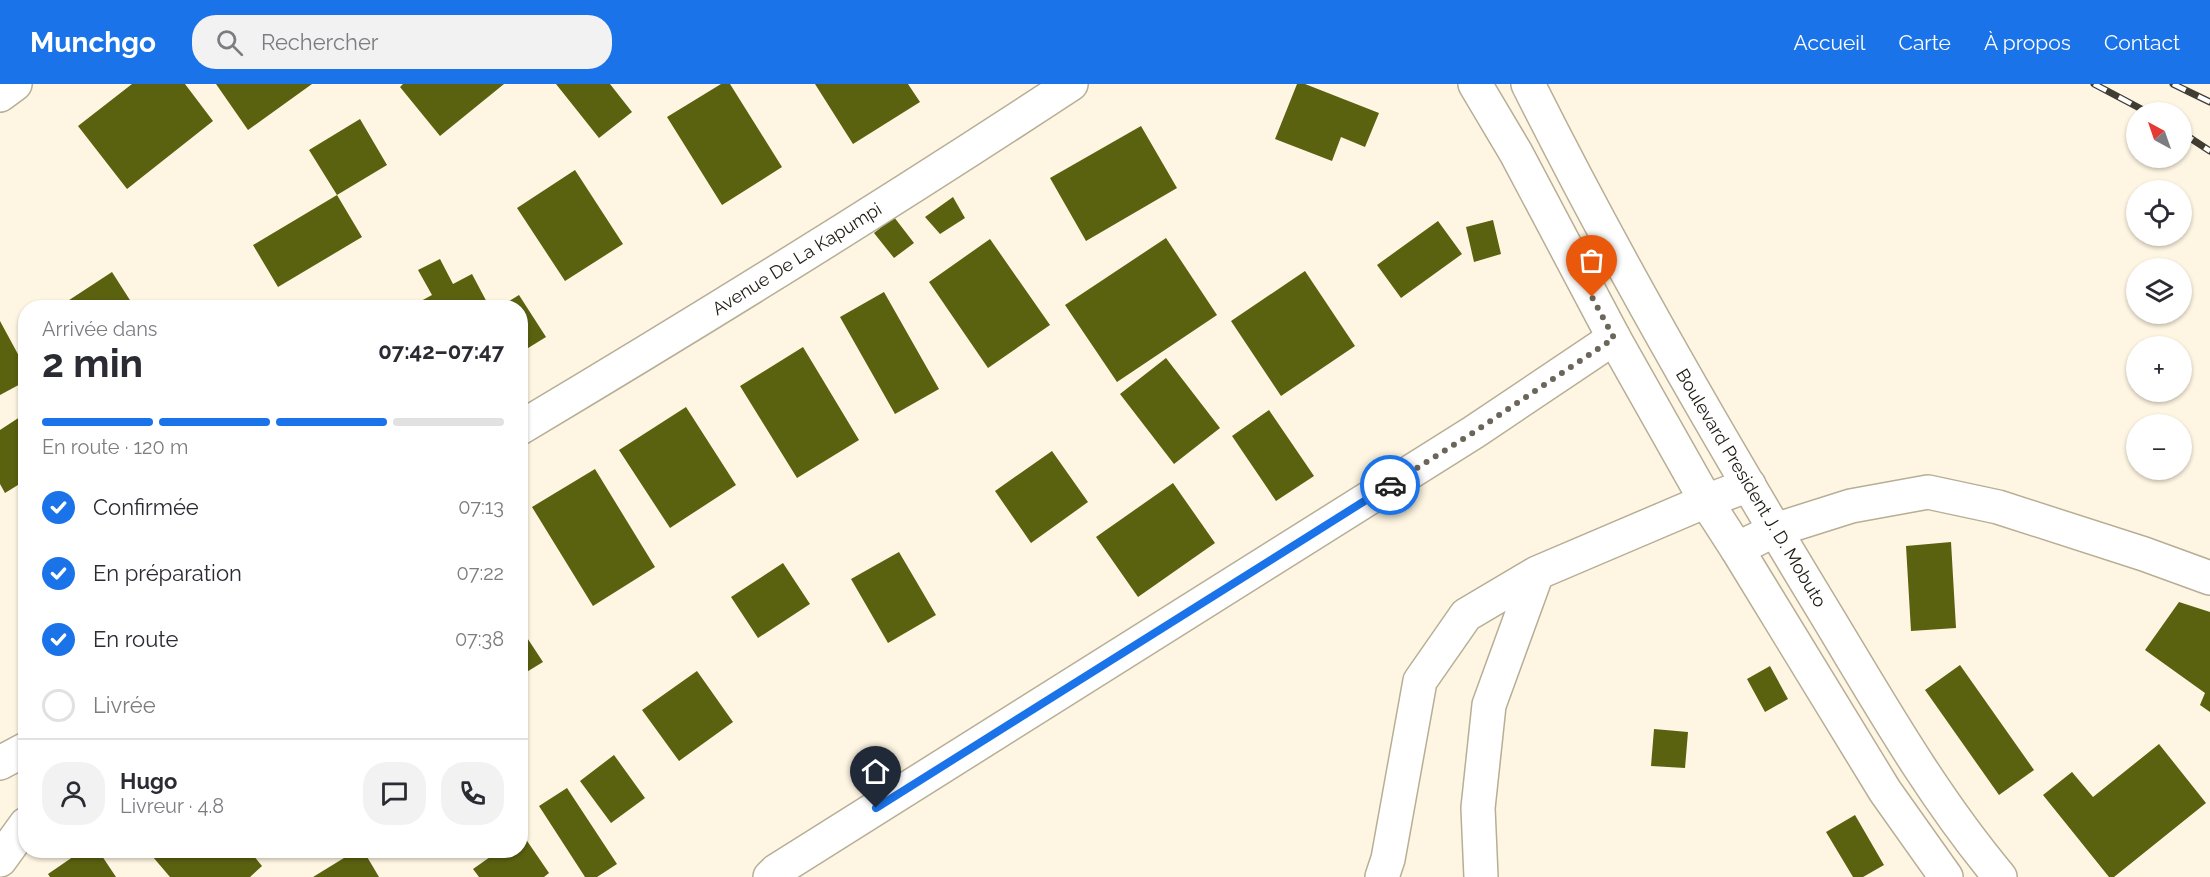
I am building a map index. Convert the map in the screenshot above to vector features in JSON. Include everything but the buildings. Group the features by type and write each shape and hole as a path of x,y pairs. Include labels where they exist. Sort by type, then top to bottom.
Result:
{"street":[{"path":"0,95 15,84"},
{"name":"Avenue De La Kapumpi","path":"528,423 675,335 949,164 1071,84"},
{"path":"1475,84 1516,153 1614,338 1706,501 1885,791 1945,875 1978,851"},
{"name":"Boulevard President J. D. Mobuto","path":"1528,84 1718,436 1913,758 1978,851 2000,877"},
{"path":"770,877 1464,439 1614,338"},
{"path":"1382,877 1388,859 1420,681 1466,615 1537,573 1749,485"},
{"path":"1737,549 1775,530 1851,506 1928,492 1998,507 2210,578"},
{"path":"1481,877 1478,808 1489,705 1537,573"},
{"path":"0,763 18,753"},
{"path":"0,860 18,835"}],"railway":[{"path":"2094,84 2128,102"},
{"path":"2173,84 2210,102"},
{"path":"2192,139 2210,151"}],"way so far":[{"path":"1390,485 1614,338 1592,297"}],"route":[{"path":"876,808 1390,485"}]}
